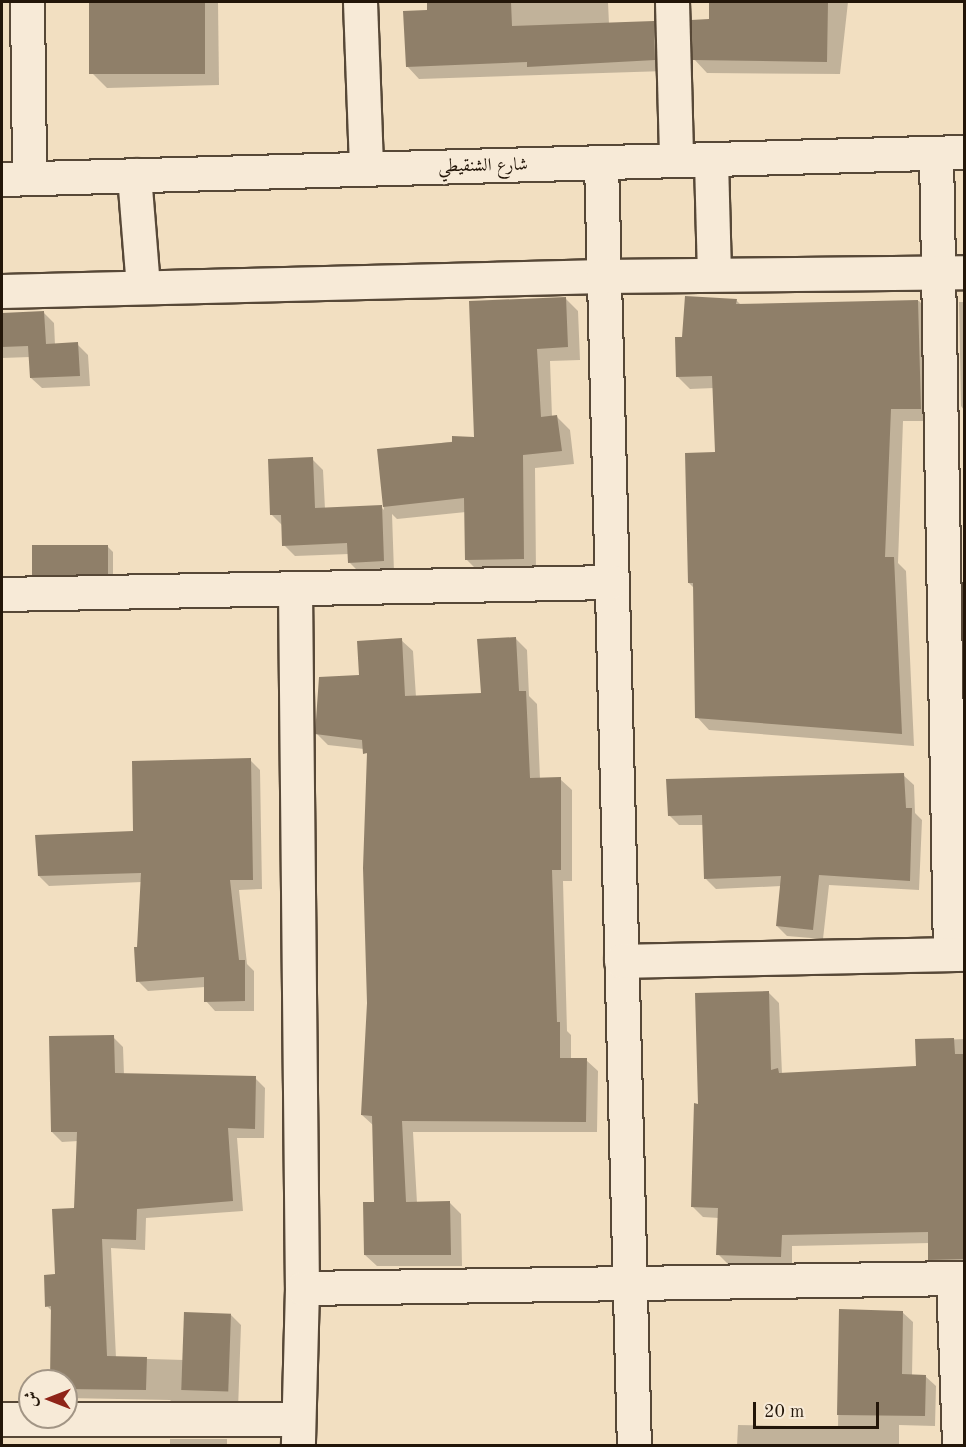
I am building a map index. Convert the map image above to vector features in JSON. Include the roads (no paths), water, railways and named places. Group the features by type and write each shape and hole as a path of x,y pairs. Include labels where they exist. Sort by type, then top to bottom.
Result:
{"street":[{"path":"15,178 27,2"},
{"path":"360,2 366,169"},
{"path":"672,2 676,160"},
{"path":"621,961 957,954 950,152"},
{"name":"شارع الشنقيطي","path":"15,178 950,152"},
{"path":"711,159 714,274"},
{"path":"601,163 634,1446"},
{"path":"134,175 143,286"},
{"path":"2,291 603,276 952,273"},
{"path":"2,594 611,582"},
{"path":"2,1419 298,1432 302,1288 295,589"},
{"path":"302,1288 630,1280 959,1278 959,1446"}]}
